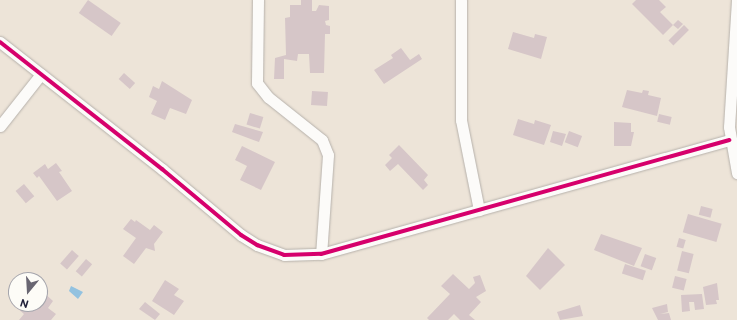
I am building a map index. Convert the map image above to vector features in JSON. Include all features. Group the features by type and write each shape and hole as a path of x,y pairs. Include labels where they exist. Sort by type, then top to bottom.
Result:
{"street":[{"path":"258,0 257,83 268,97 322,140 328,155 320,254"},
{"path":"461,0 461,120 479,210"},
{"path":"737,0 729,140 737,173"},
{"path":"0,42 246,238 272,252 284,255 320,254 729,140"},
{"path":"0,126 41,74"}],"water":[{"path":"71,286 83,292 78,299 69,291"}],"building":[{"path":"88,0 121,23 112,36 79,13"},
{"path":"301,0 312,0 312,11 316,11 319,5 329,6 329,20 325,21 326,25 330,26 330,34 325,34 324,73 310,73 309,54 298,54 297,61 284,59 284,79 274,79 275,58 286,55 285,18 290,17 290,5 301,5"},
{"path":"636,0 659,0 666,7 660,12 673,25 663,35 632,4"},
{"path":"678,20 683,24 678,29 673,25"},
{"path":"684,25 689,30 673,46 668,41"},
{"path":"513,32 534,38 535,34 547,37 541,59 508,49"},
{"path":"401,48 410,60 419,54 422,59 384,84 374,70 393,58 391,55"},
{"path":"124,73 135,83 130,89 119,79"},
{"path":"162,81 192,100 186,114 170,108 165,120 151,114 157,101 149,97 153,86 159,89"},
{"path":"627,90 642,93 643,90 649,91 648,95 661,98 657,116 622,107"},
{"path":"312,91 328,92 327,106 311,105"},
{"path":"250,113 263,117 260,129 246,124"},
{"path":"659,114 672,117 670,125 657,122"},
{"path":"518,119 534,124 535,120 551,125 544,145 513,135"},
{"path":"614,122 631,123 631,132 634,132 631,146 614,146"},
{"path":"235,124 263,132 259,142 232,132"},
{"path":"553,131 566,134 562,146 550,142"},
{"path":"569,131 582,136 578,147 565,142"},
{"path":"399,145 428,175 424,180 428,185 423,190 398,164 390,171 385,165 392,158 389,155"},
{"path":"242,146 275,162 261,190 240,180 247,166 235,160"},
{"path":"56,163 62,171 59,172 72,191 57,201 39,176 37,178 33,173 45,164 48,169"},
{"path":"24,184 34,196 26,203 16,191"},
{"path":"701,206 713,209 710,218 699,215"},
{"path":"688,214 722,224 716,242 683,232"},
{"path":"131,219 135,222 136,220 150,230 154,225 163,232 154,244 155,251 146,248 134,264 123,256 136,238 123,229"},
{"path":"601,234 642,248 634,266 594,250"},
{"path":"679,238 686,240 683,249 677,247"},
{"path":"548,248 565,265 540,290 526,276"},
{"path":"72,250 79,256 67,269 60,264"},
{"path":"682,251 694,254 689,273 677,270"},
{"path":"645,254 656,258 652,270 641,266"},
{"path":"86,259 92,264 82,276 76,271"},
{"path":"625,264 646,271 643,280 622,274"},
{"path":"453,274 469,289 475,283 473,277 480,275 486,291 476,297 481,302 469,315 475,320 460,320 454,314 448,320 429,320 427,318 450,294 441,286"},
{"path":"675,276 687,279 684,291 672,288"},
{"path":"165,280 179,289 174,295 184,301 174,315 152,301"},
{"path":"717,283 719,300 716,300 717,304 706,305 703,287"},
{"path":"702,294 704,309 695,310 694,302 689,302 690,311 682,312 681,295"},
{"path":"48,296 53,301 48,308"},
{"path":"145,302 160,314 155,320 139,309"},
{"path":"667,304 668,312 660,314 669,313 671,320 658,320 652,308"},
{"path":"580,305 583,316 560,320 557,312"},
{"path":"48,308 56,314 51,320 19,320 24,314 22,312 48,312"}],"cycle path":[{"path":"0,42 162,169 241,235 257,245 284,255 321,254 729,140"}]}
